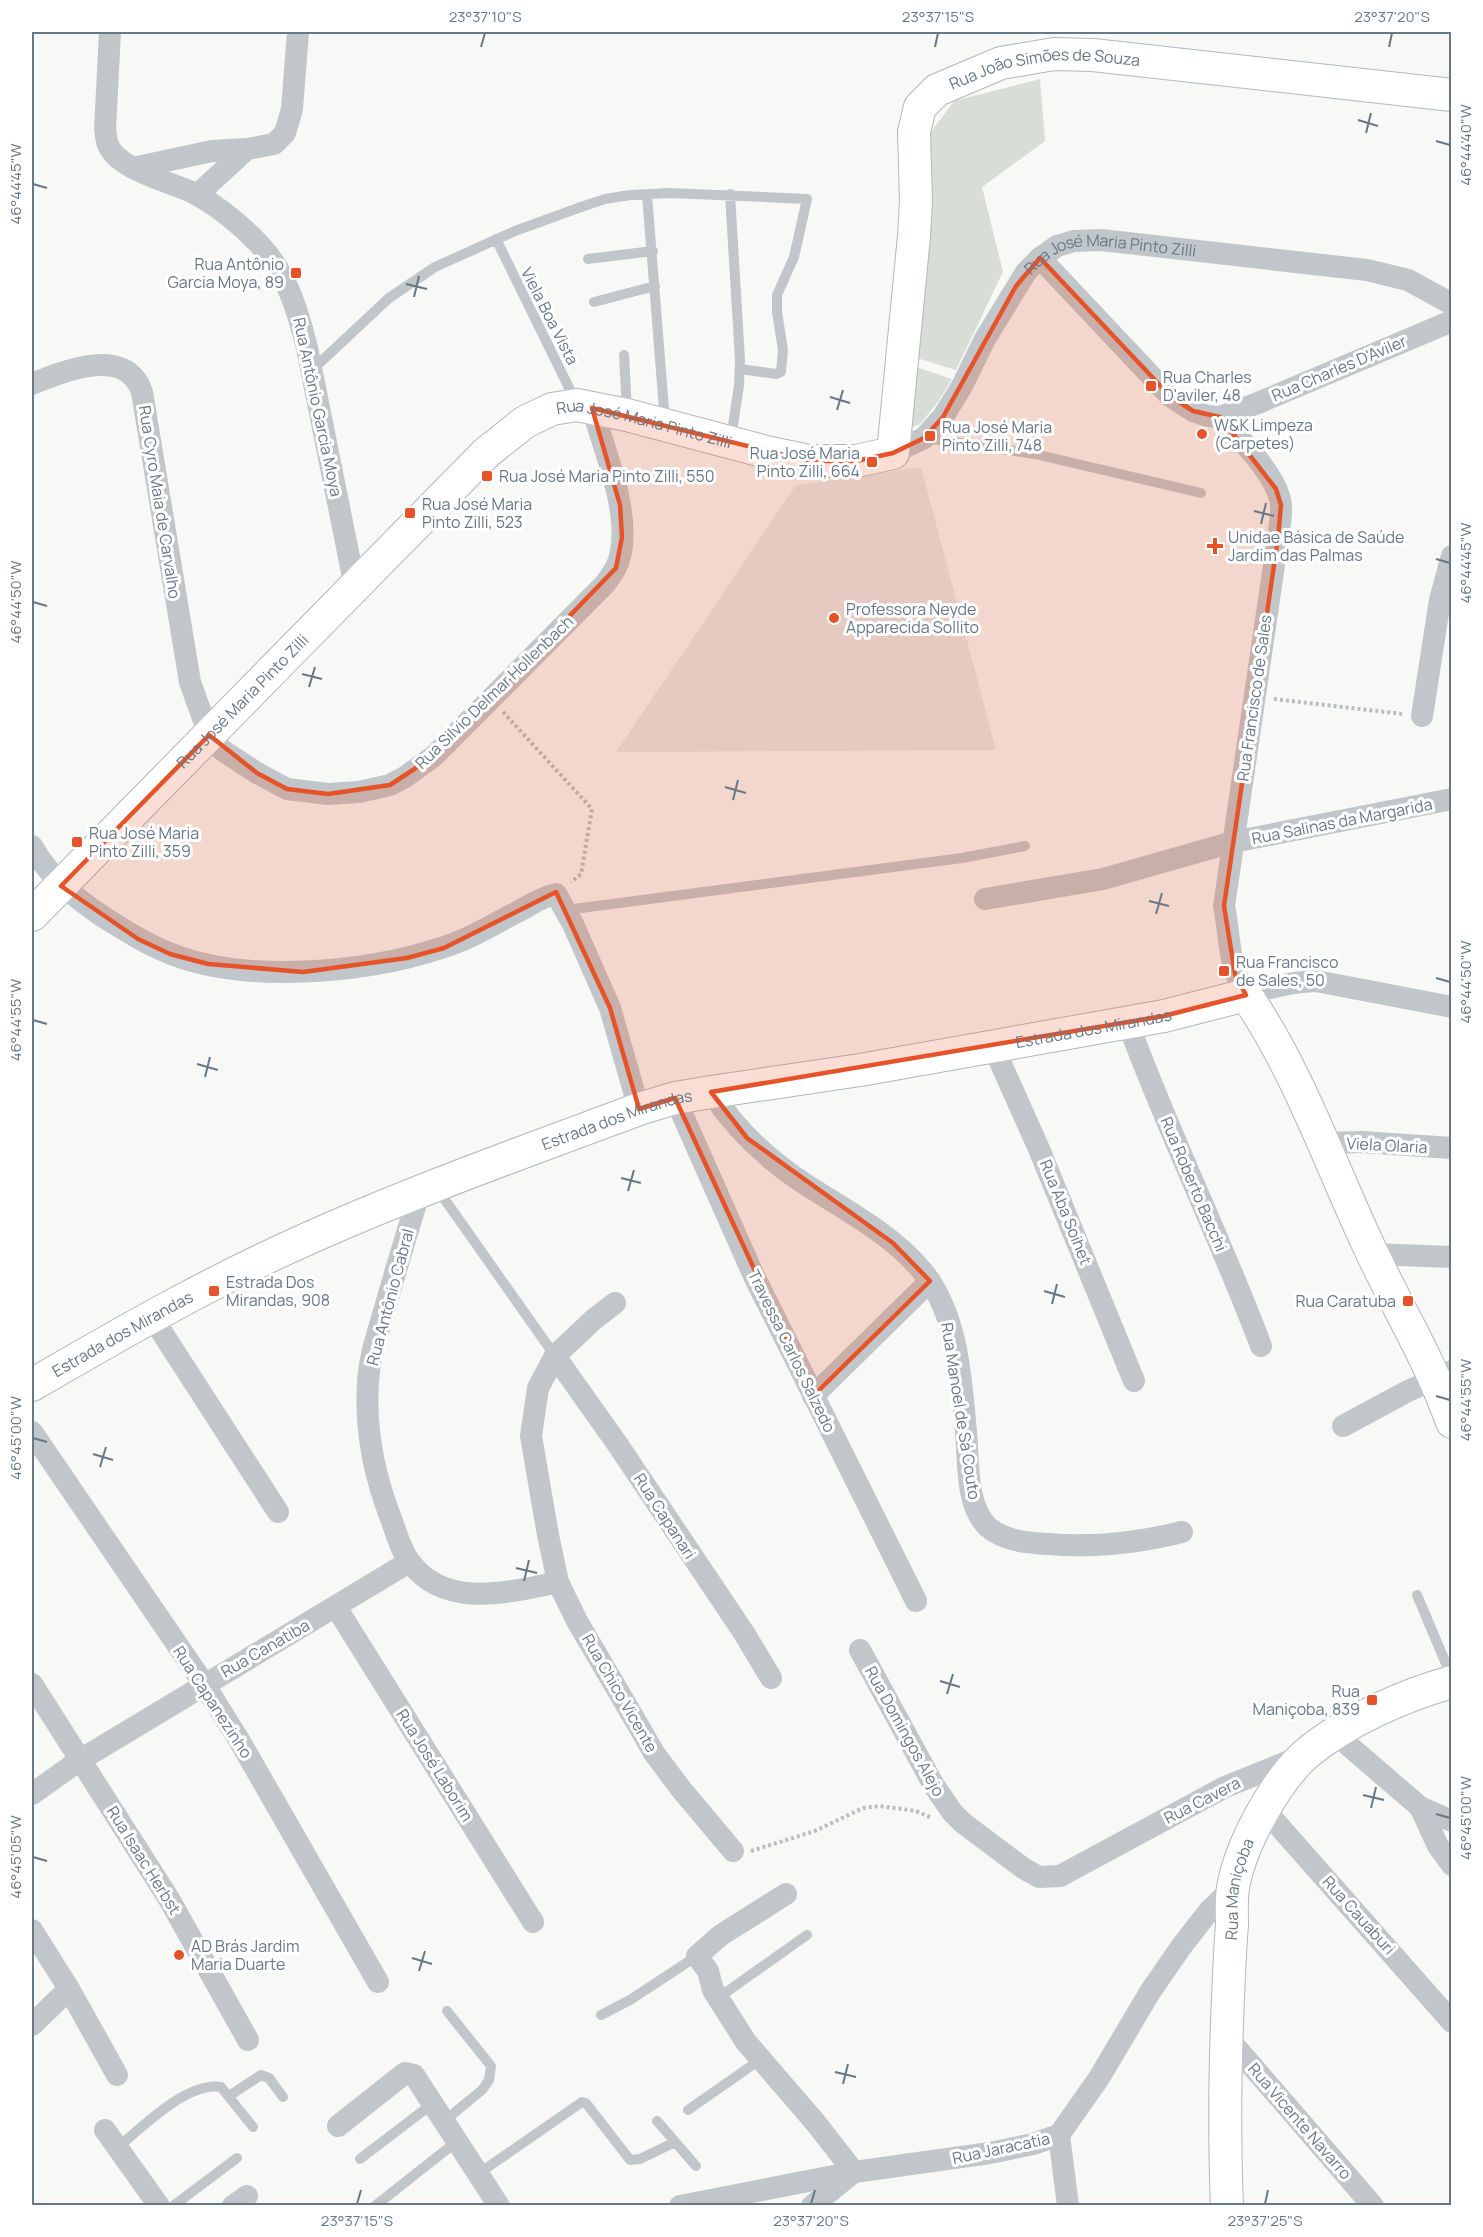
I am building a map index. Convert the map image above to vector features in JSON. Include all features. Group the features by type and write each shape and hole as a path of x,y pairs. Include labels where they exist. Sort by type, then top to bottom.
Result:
{"street":[{"name":"Rua Antônio Garcia Moya","path":"110,32 105,129 108,144 117,158 133,168 196,195 230,217 261,246 283,277 298,312 312,370 355,587"},
{"path":"133,168 212,152 274,144 285,133 292,109 298,32"},
{"name":"Rua João Simões de Souza","path":"893,453 914,236 916,201 914,132 920,107 937,90 1001,63 1054,54 1134,59 1452,95"},
{"path":"196,195 247,149"},
{"name":"Rua José Maria Pinto Zilli","path":"32,915 486,453 525,422 552,409 585,406 809,461 856,461 893,453 924,438 943,417 1016,286 1040,258 1057,246 1065,244 1101,240 1367,270 1408,279 1452,304"},
{"path":"1040,258 1170,396 1193,411 1220,417"},
{"name":"Rua Charles D'Aviler","path":"1220,417 1452,321"},
{"name":"Rua Cyro Maia de Carvalho","path":"32,384 64,371 90,366 122,368 132,373 138,380 142,392 190,682 209,735"},
{"name":"Rua Silvio Delmar Hollenbach","path":"209,735 222,750 287,789 328,795 359,792 390,785 434,756 605,584 619,561 622,537 620,505 585,406"},
{"name":"Rua Francisco de Sales","path":"1220,417 1268,476 1276,489 1281,505 1224,906 1230,956 1235,974 1246,995"},
{"path":"1422,716 1443,631 1452,556"},
{"name":"Rua Salinas da Margarida","path":"985,899 1103,879 1233,842 1452,799"},
{"path":"32,846 41,862 61,886 138,939 170,954 208,964 253,970 303,972 356,967 407,958 444,948 540,900 561,902 610,1008 639,1109"},
{"path":"1452,1007 1316,981 1294,982 1246,995 1266,1027 1323,1143 1372,1254 1443,1375 1452,1422"},
{"name":"Estrada dos Mirandas","path":"32,1385 152,1317 295,1244 428,1188 639,1109 675,1098 860,1070 1128,1023 1197,1009 1246,995"},
{"name":"Rua Roberto Bacchi","path":"1128,1023 1261,1346"},
{"name":"Rua Aba Soihet","path":"993,1046 1040,1149 1134,1381"},
{"name":"Rua Manoel de Sá Couto","path":"711,1092 728,1117 747,1138 805,1184 893,1243 930,1281 952,1332 965,1419 972,1494 977,1511 987,1526 1012,1539 1063,1545 1126,1544 1182,1532"},
{"name":"Travessa Carlos Salzedo","path":"675,1098 754,1276 916,1601"},
{"name":"Viela Olaria","path":"1323,1143 1362,1142 1452,1148"},
{"name":"Rua Antônio Cabral","path":"428,1188 374,1347 368,1382 368,1426 375,1466 388,1509 409,1562 424,1577 441,1587 460,1593 488,1595 558,1582"},
{"path":"1372,1254 1452,1257"},
{"path":"813,1396 930,1281"},
{"name":"Rua Chico Vicente","path":"615,1304 593,1320 555,1356 538,1388 531,1436 558,1582 577,1621 654,1753 708,1823 733,1851"},
{"path":"152,1317 278,1512"},
{"name":"Rua Capanari","path":"555,1356 618,1445 771,1678"},
{"path":"1343,1426 1443,1375"},
{"name":"Rua Capanezinho","path":"32,1432 204,1684 239,1740 378,1982"},
{"name":"Rua Canatiba","path":"32,1794 80,1760 409,1562"},
{"name":"Rua José Laborim","path":"336,1607 533,1922"},
{"name":"Rua Domingos Alejo","path":"860,1650 943,1800 963,1823 1023,1868 1040,1877 1060,1876 1103,1853"},
{"name":"Rua Maniçoba","path":"1227,2205 1224,2086 1233,1888 1251,1834 1264,1809 1286,1777 1305,1755 1334,1733 1378,1711 1452,1680"},
{"name":"Rua Isaac Herbst","path":"32,1684 170,1899 248,2040"},
{"path":"1334,1733 1420,1807 1452,1821"},
{"name":"Rua Cavera","path":"1103,1853 1225,1787 1305,1755"},
{"path":"1420,1807 1438,1846 1452,1865"},
{"name":"Rua Cauaburi","path":"1264,1809 1452,2022"},
{"name":"Rua Jaracatia","path":"680,2205 854,2172 990,2153 1033,2144 1059,2135 1099,2078 1150,1992 1181,1947 1209,1911 1233,1888"},
{"path":"786,1894 721,1935 697,1956 708,1971 713,1990 733,2024 854,2172 812,2205"},
{"path":"32,1930 69,1989 117,2075"},
{"path":"32,2025 69,1989"},
{"name":"Rua Vicente Navarro","path":"1227,2037 1373,2205"},
{"path":"338,2126 405,2073 414,2075 499,2205"},
{"path":"1059,2135 1068,2205"},
{"path":"111,2139 159,2205"}],"lane":[{"path":"730,194 740,331 740,369 731,442"},
{"path":"312,370 389,298 435,267 496,239 605,199 647,195 730,194 807,200 794,257 777,295 777,312 783,350 781,372 776,374 740,369"},
{"path":"647,195 665,425"},
{"name":"Viela Boa Vista","path":"496,239 585,406"},
{"path":"588,259 653,250"},
{"path":"594,302 655,286"},
{"path":"624,355 627,415"},
{"path":"924,438 1035,454 1201,493"},
{"path":"561,902 962,858 1025,846"},
{"path":"428,1188 555,1356"},
{"path":"1417,1595 1452,1680"},
{"path":"718,1998 807,1935"},
{"path":"601,2015 630,2000 697,1956"},
{"path":"360,2159 437,2113 482,2090 489,2080 491,2066 447,2011"},
{"path":"688,2110 761,2059"},
{"path":"229,2096 261,2075 269,2078 283,2097"},
{"path":"111,2139 179,2098 212,2085 221,2087 253,2127"},
{"path":"478,2174 582,2102 586,2103 630,2160 640,2159 675,2142"},
{"path":"657,2121 696,2166"},
{"path":"375,2205 456,2142"},
{"path":"173,2205 237,2158"}],"path":[{"path":"1254,697 1422,716"},
{"path":"491,699 592,809 581,874 561,902"},
{"path":"733,1851 747,1852 814,1831 863,1808 880,1806 916,1811 937,1820 947,1829 963,1823"}],"highlighted area":[{"path":"1040,258 1170,396 1193,411 1220,417 1276,489 1281,505 1278,538 1224,906 1235,974 1246,995 1164,1016 711,1092 747,1138 893,1243 930,1281 813,1396 675,1098 639,1109 610,1008 556,892 444,948 407,958 303,972 208,964 170,954 138,939 61,886 209,735 257,773 287,789 328,794 390,785 434,756 616,568 622,537 620,505 592,408 809,461 856,461 893,453 924,438 943,417 1016,286"}],"shaded area":[{"path":"1040,79 1045,141 982,187 1003,272 956,370 907,355 925,140 954,101"},
{"path":"910,365 952,379 938,402 920,424 902,431"},
{"name":"Professora Neyde Apparecida Sollito","path":"921,467 996,750 616,752 796,485"}],"place":[{"name":"Rua Antônio Garcia Moya, 89","path":"296,273"},
{"name":"Rua Charles D'aviler, 48","path":"1151,386"},
{"name":"W&K Limpeza (Carpetes)","path":"1202,434"},
{"name":"Rua José Maria Pinto Zilli, 748","path":"930,436"},
{"name":"Rua José Maria Pinto Zilli, 664","path":"872,462"},
{"name":"Rua José Maria Pinto Zilli, 550","path":"487,476"},
{"name":"Rua José Maria Pinto Zilli, 523","path":"410,513"},
{"name":"Unidae Básica de Saúde Jardim das Palmas","path":"1215,546"},
{"name":"Professora Neyde Apparecida Sollito","path":"834,618"},
{"name":"Rua José Maria Pinto Zilli, 359","path":"77,842"},
{"name":"Rua Francisco de Sales, 50","path":"1224,971"},
{"name":"Estrada Dos Mirandas, 908","path":"214,1291"},
{"name":"Rua Caratuba","path":"1408,1301"},
{"name":"Rua Maniçoba, 839","path":"1372,1700"},
{"name":"AD Brás Jardim Maria Duarte","path":"179,1955"}]}
